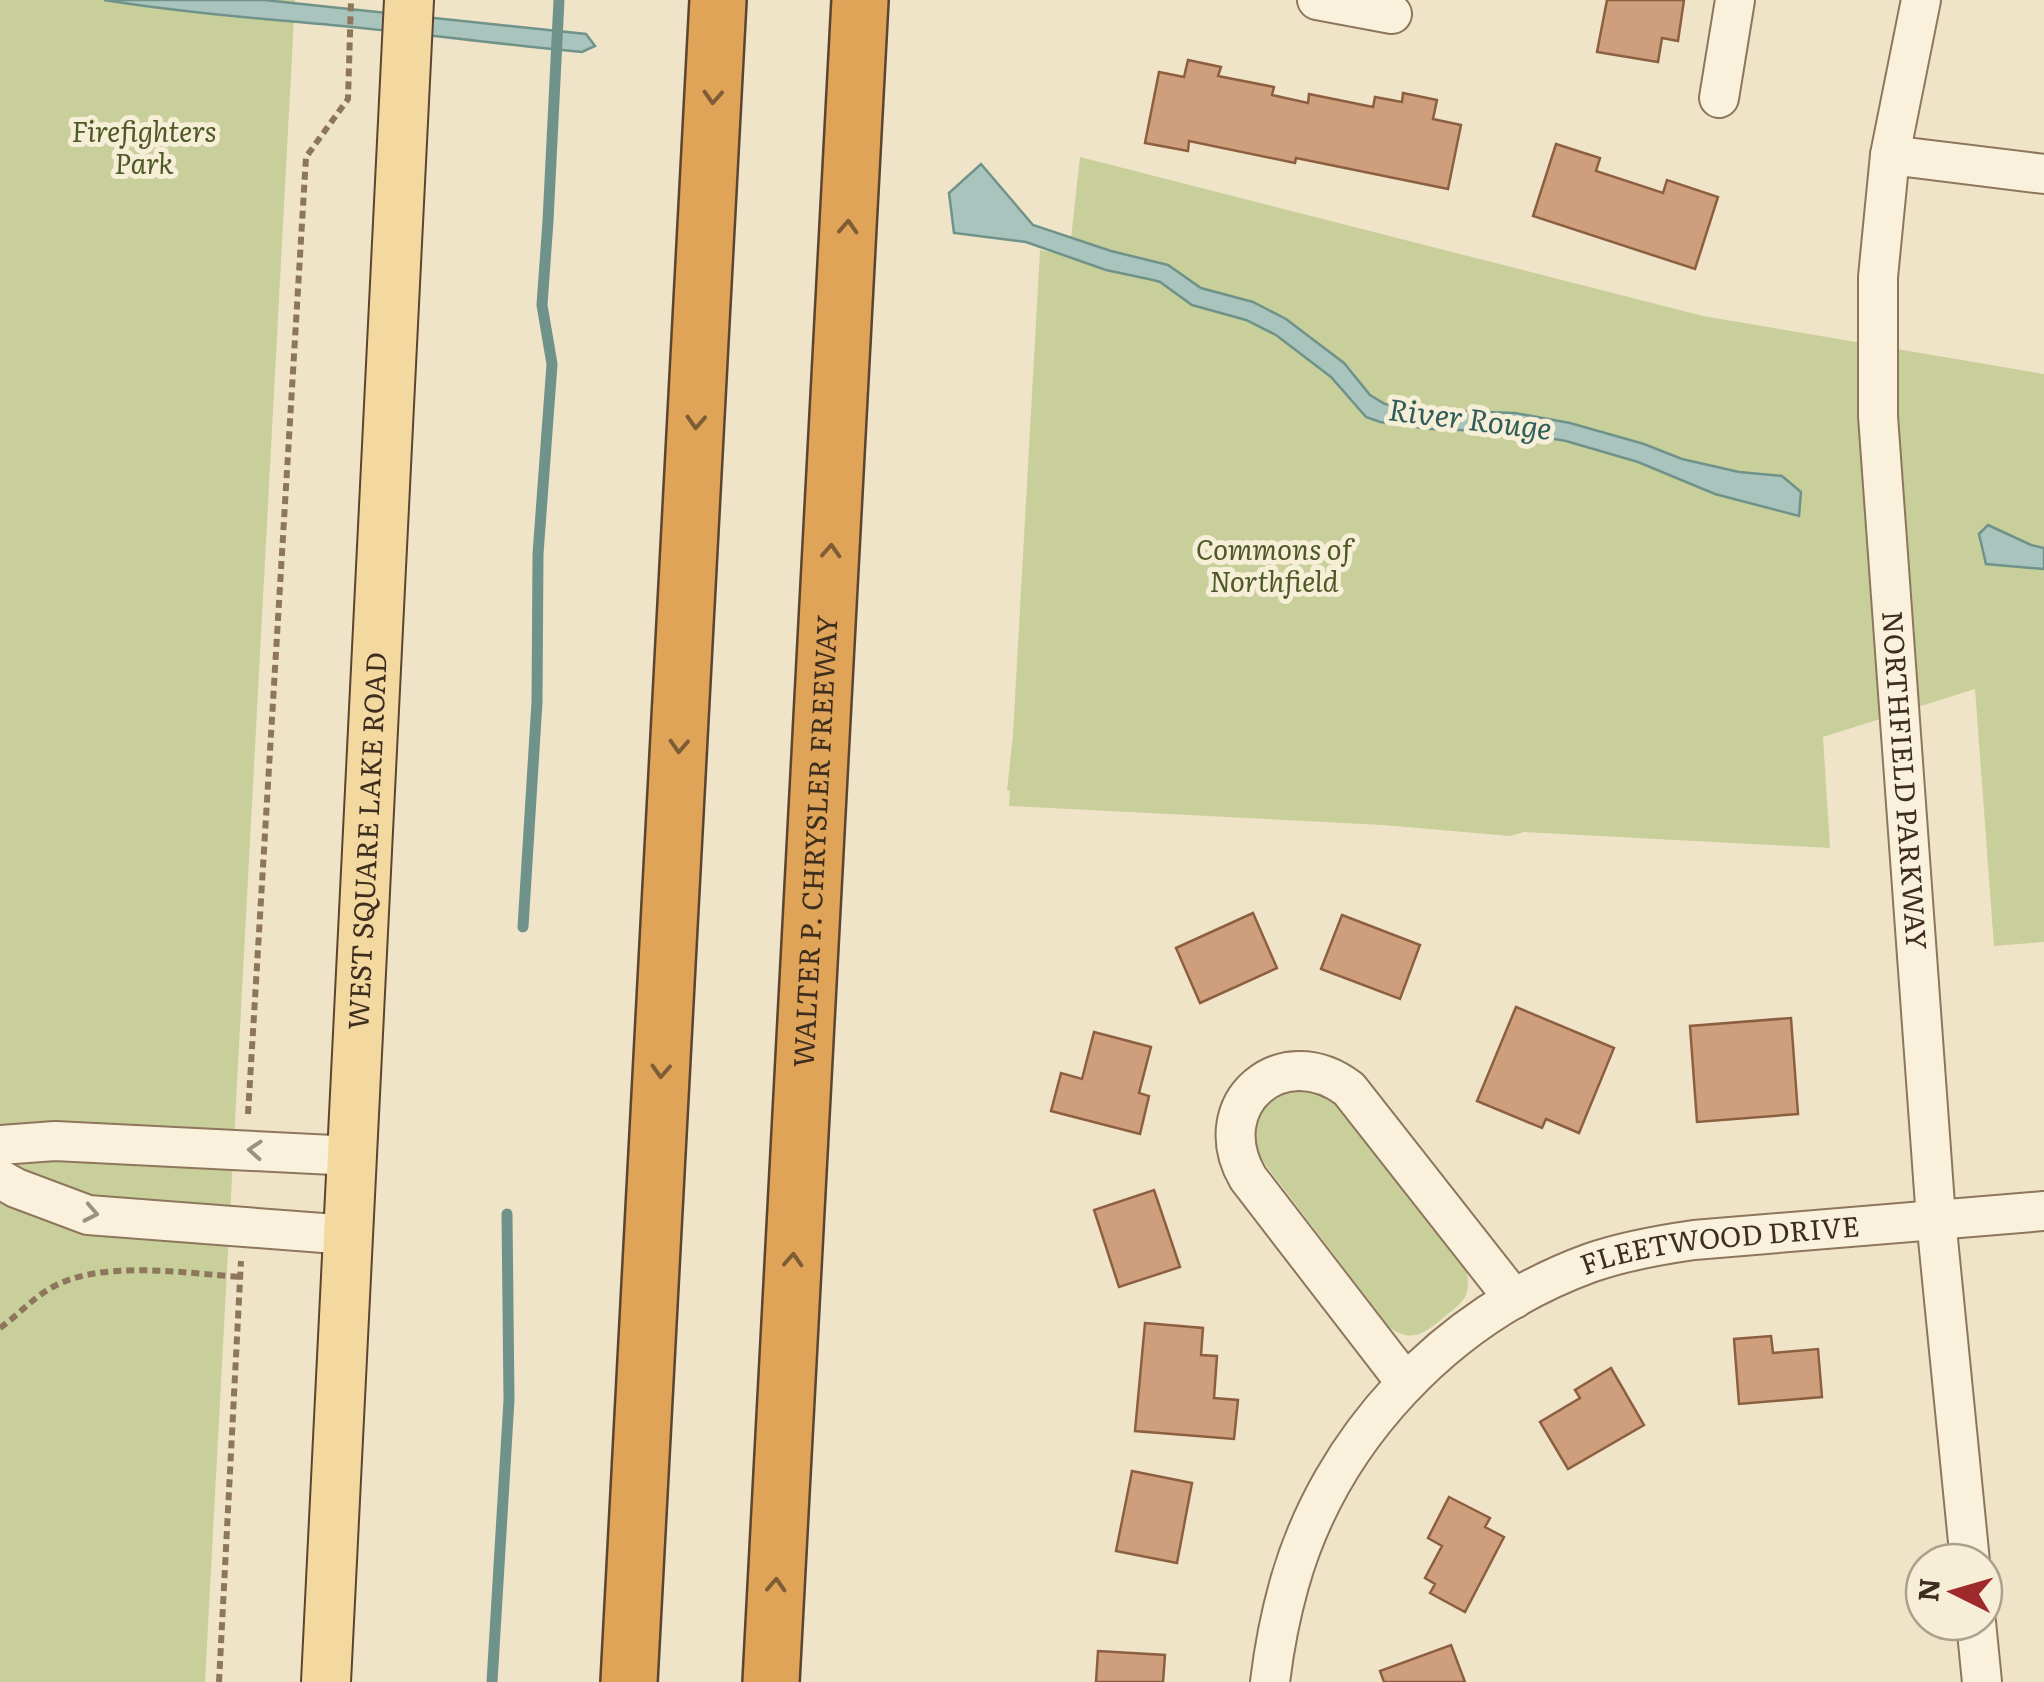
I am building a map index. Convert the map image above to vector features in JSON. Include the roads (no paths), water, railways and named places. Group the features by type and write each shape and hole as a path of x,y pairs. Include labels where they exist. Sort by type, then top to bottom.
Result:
{"highway":[{"path":"629,1682 718,0"},
{"name":"WALTER P. CHRYSLER FREEWAY","path":"770,1682 860,0"}],"main road":[{"name":"WEST SQUARE LAKE ROAD","path":"326,1682 409,0"}],"street":[{"path":"1317,0 1392,14"},
{"path":"1719,98 1735,0"},
{"name":"NORTHFIELD PARKWAY","path":"1921,0 1890,155 1878,277 1878,416 1936,1219 1968,1542"},
{"path":"1890,155 2044,174"},
{"path":"1406,1383 1240,1165 1234,1132 1243,1103 1255,1087 1280,1074 1310,1071 1336,1079 1349,1089 1514,1299"},
{"path":"0,1145 55,1140 353,1156"},
{"path":"0,1179 88,1214 349,1234"},
{"name":"FLEETWOOD DRIVE","path":"1270,1682 1289,1582 1330,1485 1354,1447 1380,1412 1430,1359 1514,1299 1554,1278 1645,1248 1694,1240 2044,1210"},
{"path":"1978,1642 1982,1682"}],"water":[{"path":"104,0 264,0 586,34 595,46 582,52"},
{"name":"River Rouge","path":"981,164 1033,225 1168,265 1201,288 1253,302 1286,319 1344,363 1370,395 1385,404 1515,413 1570,423 1682,459 1739,472 1782,476 1801,492 1799,516 1715,494 1638,462 1566,441 1514,432 1431,429 1366,417 1331,377 1276,335 1246,320 1192,305 1160,282 1106,270 1026,242 954,233 949,193"},
{"path":"1988,525 2044,548 2044,569 1986,564 1979,534"}],"waterway":[{"path":"523,927 537,702 538,554 552,364 542,305 559,0"},
{"path":"492,1682 509,1400 507,1214"}],"park label":[{"name":"Firefighters Park","path":"144,148"},
{"name":"Commons of Northfield","path":"1274,566"}]}
